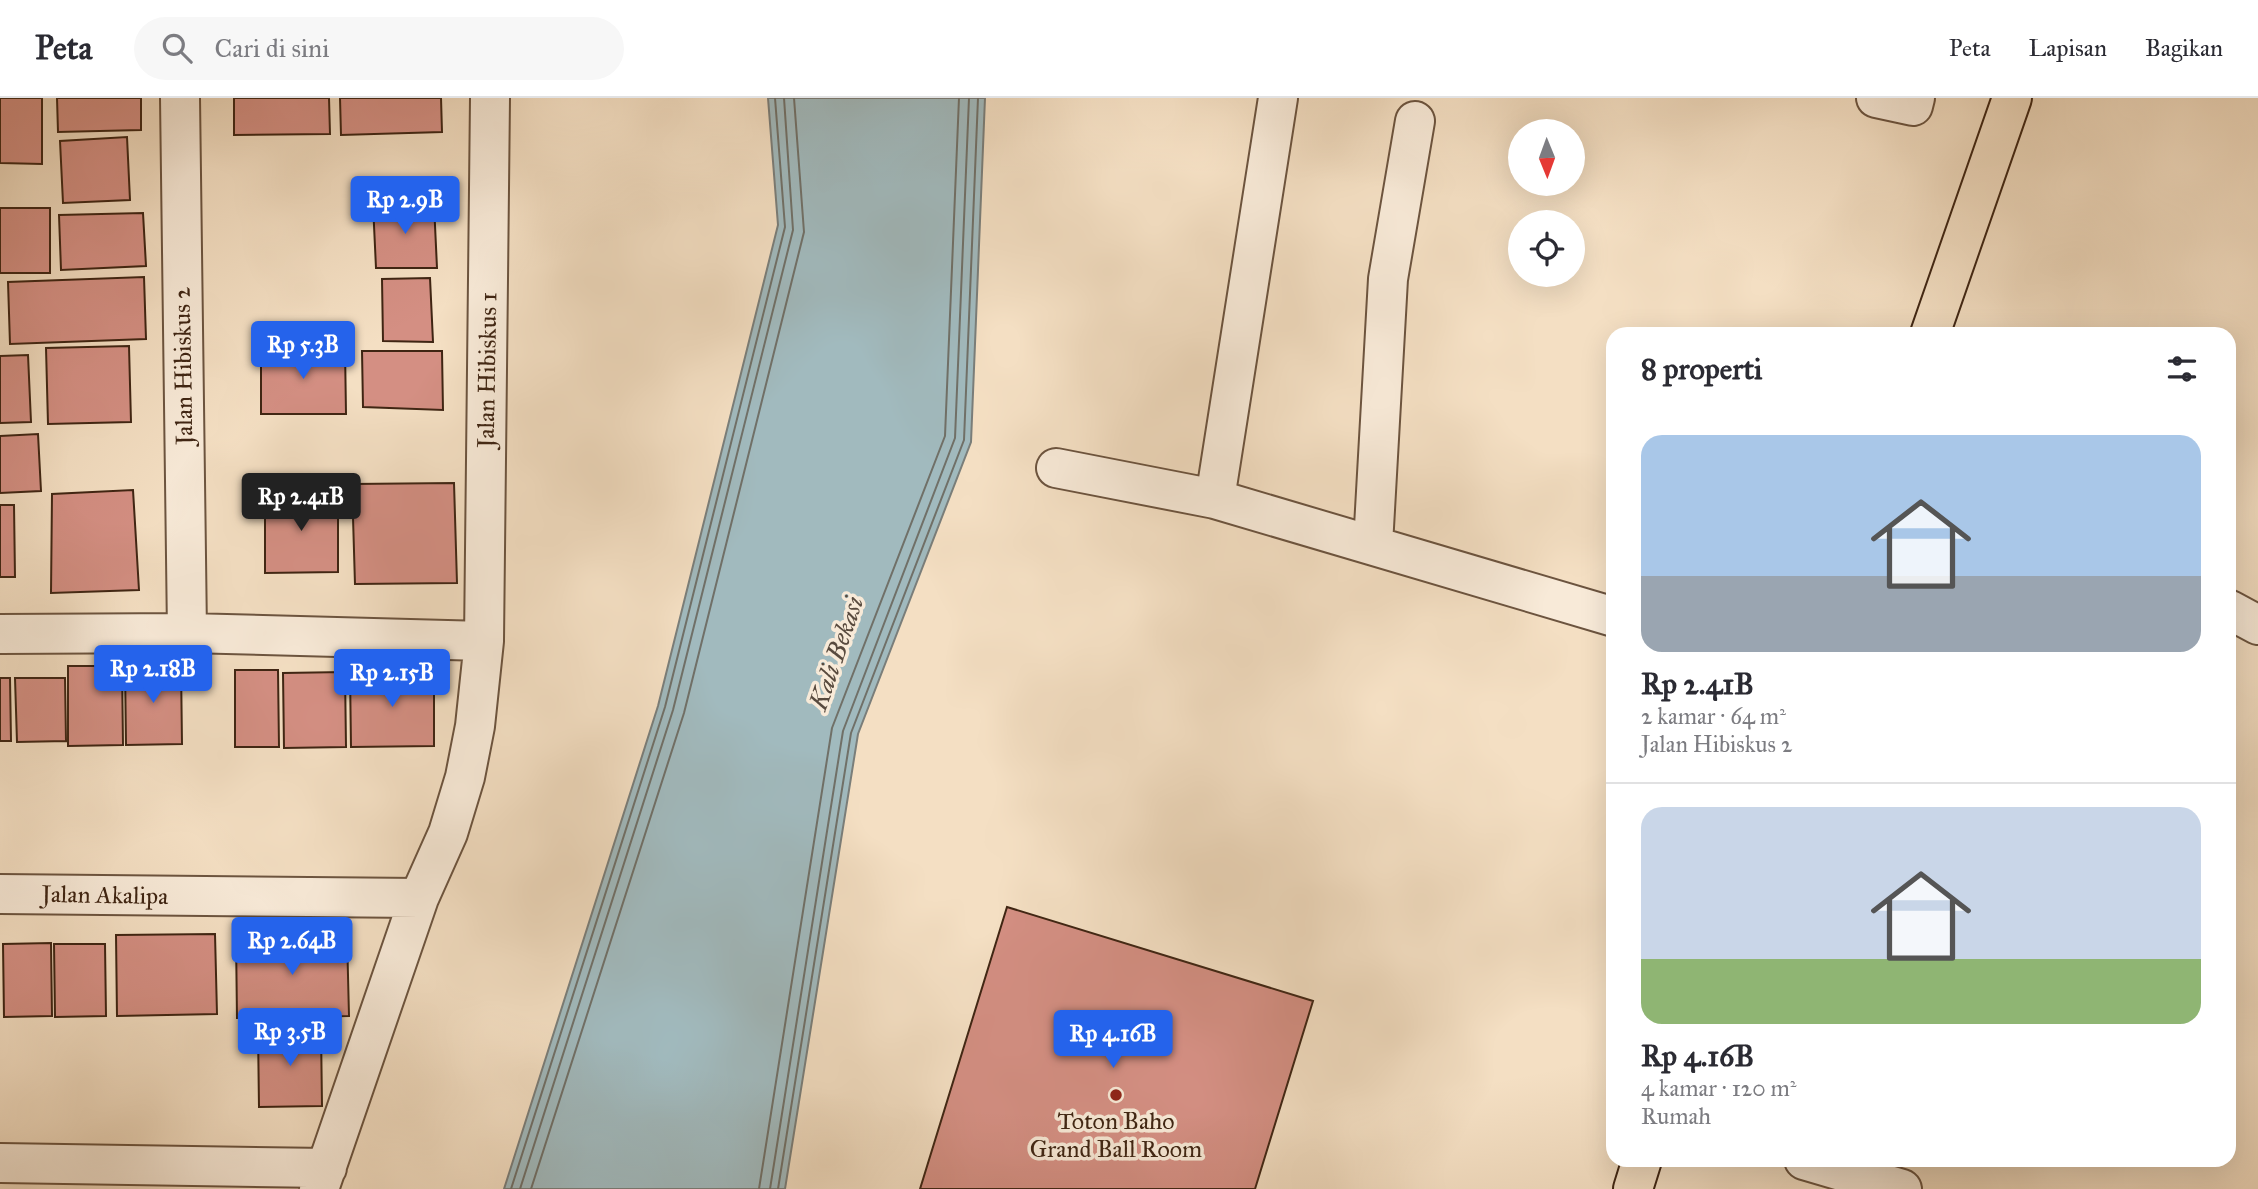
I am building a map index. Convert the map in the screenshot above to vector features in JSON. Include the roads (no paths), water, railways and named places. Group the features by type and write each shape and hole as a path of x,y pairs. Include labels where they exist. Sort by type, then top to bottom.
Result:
{"main road":[{"path":"1932,327 2012,98"},
{"path":"1633,1189 1640,1167"}],"street":[{"name":"Jalan Hibiskus 2","path":"180,98 187,633"},
{"name":"Jalan Hibiskus 1","path":"323,1179 419,898 448,833 465,777 475,726 484,642 489,98"},
{"path":"1215,499 1278,98"},
{"path":"1876,98 1913,106 1915,98"},
{"path":"1373,545 1388,279 1415,121"},
{"path":"1056,468 1215,499 1606,615"},
{"path":"2236,613 2258,625"},
{"path":"0,634 187,633 484,642"},
{"name":"Jalan Akalipa","path":"0,894 419,898"},
{"path":"0,1163 323,1179"},
{"path":"1828,1167 1902,1189"}],"water":[{"name":"Kali Bekasi","path":"768,98 985,98 971,442 858,734 785,1189 504,1189 658,706 778,225"}],"place":[{"name":"Toton Baho Grand Ball Room","path":"1116,1095"}]}
